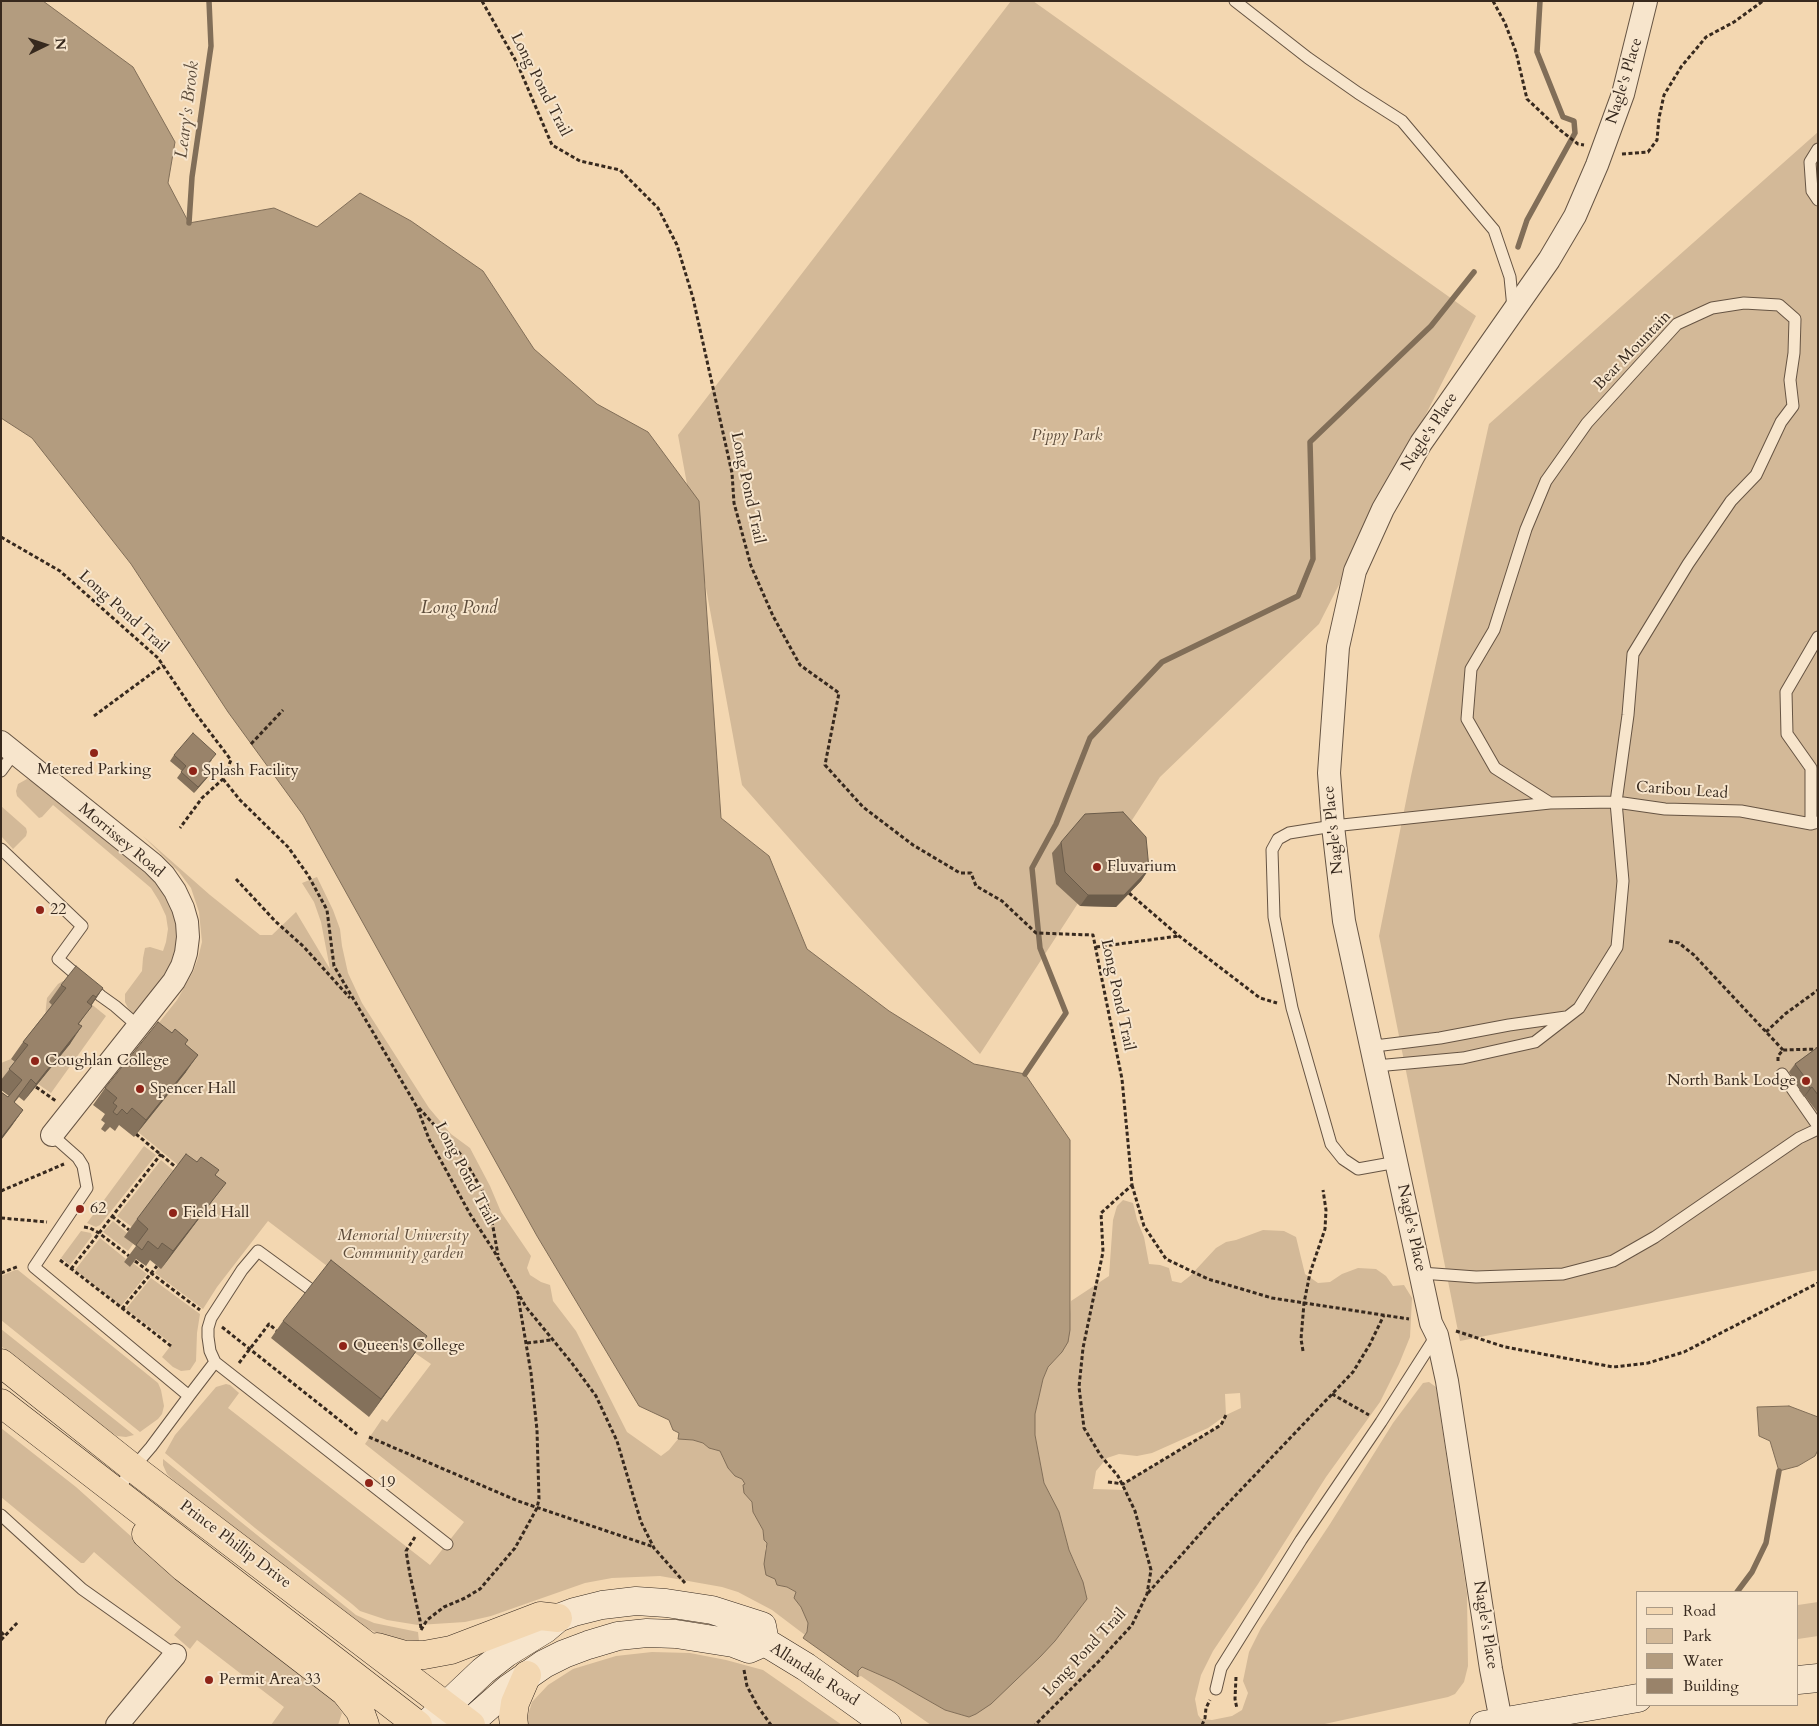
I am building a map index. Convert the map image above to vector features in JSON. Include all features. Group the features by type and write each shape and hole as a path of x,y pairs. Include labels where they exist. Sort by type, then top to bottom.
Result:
{"main road":[{"name":"Prince Phillip Drive","path":"1,1363 133,1468 366,1643 469,1724"},
{"name":"Prince Phillip Drive","path":"1,1403 118,1491 418,1725"},
{"path":"118,1491 142,1530 184,1568 345,1692 360,1710 365,1725"},
{"name":"Allandale Road","path":"426,1725 483,1671 558,1618 602,1605 636,1601 666,1603 712,1610 762,1626 765,1642 806,1667 888,1725"},
{"path":"366,1643 405,1655 424,1655 451,1650 540,1616 558,1618"},
{"name":"Allandale Road","path":"469,1724 526,1675 564,1654 618,1636 647,1633 676,1634 733,1643 749,1649 765,1642"},
{"path":"514,1725 515,1703 526,1675"},
{"path":"1799,1680 1818,1678"},
{"path":"1492,1723 1636,1698"}],"street":[{"name":"Nagle's Place","path":"1492,1723 1491,1669 1447,1381 1396,1162 1344,921 1329,773 1338,647 1356,570 1383,509 1422,443 1549,260 1575,216 1623,94 1646,1"},
{"name":"Morrissey Road","path":"5,756 153,864 175,891 187,922 188,937 182,966 174,981 52,1135"},
{"path":"117,1725 175,1655"}],"lane":[{"path":"1235,1 1308,58 1402,121 1494,230 1510,277 1513,310"},
{"path":"1818,149 1810,162 1812,191 1818,200"},
{"name":"Bear Mountain","path":"1550,803 1495,768 1467,719 1471,669 1494,630 1526,529 1546,481 1586,423 1677,324 1712,308 1744,303 1779,305 1795,319 1794,353 1790,380 1793,406 1781,422 1756,475 1730,501 1688,564 1633,654 1628,715 1616,802"},
{"name":"Caribou Lead","path":"1396,1162 1358,1169 1343,1159 1331,1144 1292,1008 1274,917 1272,850 1278,839 1289,833 1333,826 1550,803 1616,802 1665,809 1741,811 1814,823 1811,768 1787,734 1786,692 1818,637"},
{"path":"1373,1055 1463,1058 1535,1042 1579,1008 1617,947 1623,881 1616,802"},
{"path":"1,849 82,926 58,959 138,1026"},
{"path":"1373,1055 1383,1045 1440,1038 1509,1025 1567,1017"},
{"path":"1782,1074 1818,1126"},
{"path":"1421,1273 1476,1277 1563,1274 1613,1261 1655,1237 1799,1138 1818,1129"},
{"path":"52,1135 78,1158 83,1166 87,1188 34,1267 189,1396"},
{"path":"310,1289 258,1251 242,1270 211,1318 208,1337 210,1351 215,1362 448,1544"},
{"path":"1216,1689 1221,1668 1301,1540 1417,1367 1434,1329"},
{"path":"118,1491 133,1468 215,1362"},
{"path":"1,1515 82,1589 175,1655"}],"path":[{"name":"Long Pond Trail","path":"482,1 517,63 552,145 580,160 620,170 658,208 677,245 693,298 732,473 734,503 751,566 773,616 800,665 839,693 825,765 863,807 913,844 960,873 971,873 976,886 1002,901 1036,933 1093,935 1122,1079 1132,1185 1101,1213 1103,1252 1083,1348 1079,1387 1084,1428 1101,1456 1122,1484 1135,1511 1151,1570 1147,1594 1132,1625 1035,1725"},
{"path":"1493,1 1505,23 1516,52 1527,99 1578,144"},
{"path":"1602,151 1616,155 1648,152 1657,140 1664,95 1681,67 1706,37 1734,22 1763,1"},
{"name":"Long Pond Trail","path":"1,537 60,571 158,658 193,710 231,760 224,779 240,800 288,848 308,875 327,910 334,966 417,1107 429,1139 470,1214 498,1258 526,1308 571,1362 596,1396 617,1441 641,1522 654,1548 686,1583"},
{"path":"94,716 163,665"},
{"path":"251,744 283,710"},
{"path":"180,828 202,798 224,779"},
{"path":"236,879 275,921 304,947 330,978 354,1002"},
{"path":"1129,893 1180,936 1260,998 1292,1008"},
{"path":"1096,947 1180,936"},
{"path":"1669,941 1679,943 1694,955 1783,1050 1818,1049"},
{"path":"1766,1032 1785,1014 1818,990"},
{"path":"1782,1074 1777,1067 1778,1056 1783,1050"},
{"path":"417,1107 463,1157 482,1190 491,1216 498,1258"},
{"path":"136,1134 181,1171"},
{"path":"71,1269 161,1154"},
{"path":"1,1191 78,1158"},
{"path":"1132,1185 1144,1226 1166,1260 1208,1279 1272,1298 1384,1315 1505,1347 1613,1366 1648,1363 1684,1352 1818,1283"},
{"path":"1303,1351 1301,1339 1304,1303 1310,1273 1325,1229 1326,1210 1323,1190"},
{"path":"112,1216 129,1230"},
{"path":"1,1218 52,1223"},
{"path":"84,1227 99,1233 129,1256"},
{"path":"60,1260 171,1346"},
{"path":"135,1261 202,1312"},
{"path":"122,1309 157,1266"},
{"path":"424,1525 406,1552 421,1630 427,1620 444,1607 480,1589 516,1548 537,1508 539,1499 537,1430 527,1343 517,1290"},
{"path":"1147,1594 1214,1518 1353,1372 1370,1344 1384,1315"},
{"path":"230,1374 269,1324 277,1330"},
{"path":"220,1325 357,1434"},
{"path":"527,1343 551,1340"},
{"path":"1332,1394 1369,1415"},
{"path":"1108,1482 1122,1484 1221,1425 1226,1415"},
{"path":"370,1437 537,1508 654,1548"},
{"path":"1,1640 18,1622"},
{"path":"1,1632 5,1636"},
{"path":"746,1662 744,1670 747,1686 758,1707 771,1725"},
{"path":"1237,1670 1234,1687 1237,1709"},
{"path":"1202,1725 1206,1708 1216,1689"}],"green space":[{"name":"Pippy Park","path":"1011,1 1033,1 1476,316 1319,624 1160,777 980,1054 742,785 678,435"},
{"path":"1818,132 1818,1270 1460,1341 1379,936 1411,776 1489,424"},
{"path":"27,779 34,782 151,878 160,888 173,911 176,923 177,949 170,970 135,1015 125,1002 125,994 142,971 145,948 150,947 163,951 168,929 166,916 151,888 53,805 39,818 17,796 18,784"},
{"path":"1,806 26,828 26,836 13,849 1,836"},
{"name":"Memorial University Community garden","path":"143,836 210,895 260,935 272,935 296,912 330,969 321,922 314,902 302,883 317,877 340,929 348,973 362,1003 429,1108 451,1134 470,1148 501,1212 531,1256 527,1268 530,1275 550,1285 553,1301 576,1331 627,1432 661,1456 678,1439 693,1440 703,1443 709,1448 721,1451 723,1458 735,1476 742,1479 745,1484 744,1493 752,1502 753,1512 763,1530 764,1540 767,1543 765,1549 777,1585 787,1587 796,1592 795,1598 808,1623 805,1635 772,1610 738,1592 722,1587 660,1576 612,1578 585,1583 491,1616 465,1622 418,1625 387,1620 360,1611 255,1528 165,1453 175,1435 216,1387 226,1384 239,1393 228,1408 430,1565 464,1522 365,1444 382,1419 387,1422 431,1364 415,1353 327,1266 268,1221 217,1287 203,1309 155,1273 159,1267 189,1174 138,1132 146,1039 177,1000 193,972 202,942 199,912 191,888 179,872"},
{"path":"63,981 106,1016 51,1093 38,1084 69,1044 53,1005 45,1016 47,998 58,984"},
{"path":"11,1059 16,1063 1,1081 1,1063"},
{"path":"144,1146 156,1155 100,1225 96,1227 87,1223"},
{"path":"161,1160 174,1171 132,1227 117,1216"},
{"path":"1123,1200 1133,1203 1144,1237 1149,1264 1169,1268 1172,1281 1181,1283 1216,1248 1226,1242 1263,1230 1284,1231 1296,1237 1305,1274 1318,1283 1330,1282 1342,1274 1358,1268 1376,1269 1386,1276 1393,1286 1404,1285 1412,1298 1410,1337 1380,1402 1326,1477 1213,1651 1201,1675 1195,1699 1198,1715 1201,1719 1212,1720 1232,1716 1242,1710 1248,1693 1243,1681 1249,1652 1261,1628 1330,1524 1393,1423 1423,1383 1429,1382 1436,1387 1467,1594 1468,1666 1464,1682 1455,1694 1320,1725 931,1725 861,1676 858,1677 858,1671 862,1667 894,1681 945,1710 969,1717 976,1714 1055,1641 1087,1599 1077,1567 1069,1550 1059,1512 1044,1483 1035,1435 1035,1414 1043,1379 1048,1367 1062,1352 1071,1301 1109,1276 1113,1220 1117,1206","holes":["1240,1393 1241,1408 1226,1415 1225,1394","1225,1416 1221,1425 1123,1484 1125,1490 1093,1489 1096,1471 1107,1458 1119,1454 1137,1456 1152,1453 1208,1428"]},
{"path":"113,1221 127,1233 125,1237 133,1244 128,1251 103,1232"},
{"path":"81,1231 91,1233 92,1236 70,1265 61,1258"},
{"path":"100,1238 126,1259 124,1262 130,1267 133,1263 147,1274 121,1306 75,1270"},
{"path":"18,1270 158,1383 164,1406 162,1414 158,1419 140,1432 1,1320 1,1276"},
{"path":"151,1278 200,1314 196,1361 190,1370 181,1371 173,1367 162,1357 172,1344 126,1309"},
{"path":"1,1329 134,1435 126,1437 117,1436 108,1430 1,1346"},
{"path":"1,1428 76,1487 144,1548 336,1698 334,1701 342,1713 338,1725 271,1725 284,1707 197,1640 190,1649 174,1635 181,1627 94,1552 84,1563 81,1563 1,1497"},
{"path":"163,1459 356,1615 374,1623 418,1632 419,1641 381,1635 367,1628 173,1480 167,1474 163,1465"},
{"path":"1818,1602 1818,1636 1799,1639 1799,1605"},
{"path":"652,1652 690,1653 763,1670 842,1725 525,1725 532,1702 548,1685 573,1669 616,1656"}],"water":[{"name":"Long Pond","path":"1,1 43,1 133,67 175,142 168,183 189,223 274,208 317,227 360,193 411,221 483,271 534,349 597,404 648,432 699,501 721,818 769,856 807,949 889,1011 974,1064 1025,1074 1070,1140 1070,1330 1068,1342 1062,1352 1048,1367 1043,1379 1035,1414 1035,1435 1044,1483 1059,1512 1069,1550 1083,1582 1087,1599 1055,1641 1040,1657 991,1704 976,1714 969,1717 945,1710 894,1681 862,1667 858,1671 858,1677 803,1638 807,1632 808,1623 801,1607 794,1598 796,1592 787,1587 777,1585 775,1579 766,1575 764,1564 767,1543 764,1540 763,1530 753,1512 752,1502 744,1493 743,1485 745,1484 742,1479 735,1476 728,1468 720,1451 693,1440 678,1439 679,1433 673,1430 669,1420 639,1406 537,1236 303,815 228,712 131,564 32,438 1,418"},
{"path":"1789,1406 1818,1417 1818,1450 1815,1456 1798,1466 1779,1471 1770,1441 1759,1436 1757,1407"}],"building":[{"name":"Splash Facility","path":"193,733 216,754 205,767 211,773 198,787 181,772 186,766 174,755"},
{"name":"Fluvarium","path":"1123,812 1146,837 1149,869 1124,895 1088,895 1065,872 1061,842 1085,814"},
{"name":"Coughlan College","path":"76,966 103,988 96,997 93,995 87,1002 92,1006 78,1024 82,1026 36,1084 31,1079 14,1102 23,1110 1,1138 1,1092 8,1097 22,1080 9,1069 28,1045 23,1042 66,988 61,985"},
{"name":"Spencer Hall","path":"158,1022 172,1033 175,1029 188,1040 185,1044 198,1055 146,1120 132,1108 127,1114 122,1109 117,1115 113,1112 117,1106 113,1103 117,1098 105,1088"},
{"path":"1818,1047 1818,1095 1812,1087 1810,1088 1806,1082 1807,1080 1795,1064"},
{"name":"Field Hall","path":"186,1154 197,1162 201,1157 219,1170 215,1175 226,1183 173,1251 162,1243 158,1249 148,1241 142,1250 136,1245 148,1229 137,1219"},
{"name":"Queen's College","path":"331,1260 427,1336 381,1399 283,1321"}],"waterway":[{"name":"Leary's Brook","path":"189,223 192,177 211,46 209,1"},
{"path":"1518,247 1527,220 1575,133 1574,121 1563,117 1537,52 1540,1"},
{"path":"1025,1074 1066,1013 1040,948 1032,868 1056,824 1090,738 1162,662 1298,596 1313,559 1310,442 1431,326 1474,272"},
{"path":"1738,1591 1752,1572 1766,1543 1779,1471"}],"place":[{"name":"Metered Parking","path":"94,753"},
{"name":"Splash Facility","path":"193,771"},
{"name":"Fluvarium","path":"1097,867"},
{"name":"22","path":"40,910"},
{"name":"Coughlan College","path":"35,1061"},
{"name":"North Bank Lodge","path":"1806,1081"},
{"name":"Spencer Hall","path":"140,1089"},
{"name":"62","path":"80,1209"},
{"name":"Field Hall","path":"173,1213"},
{"name":"Queen's College","path":"343,1346"},
{"name":"19","path":"369,1483"},
{"name":"Permit Area 33","path":"209,1680"}]}
